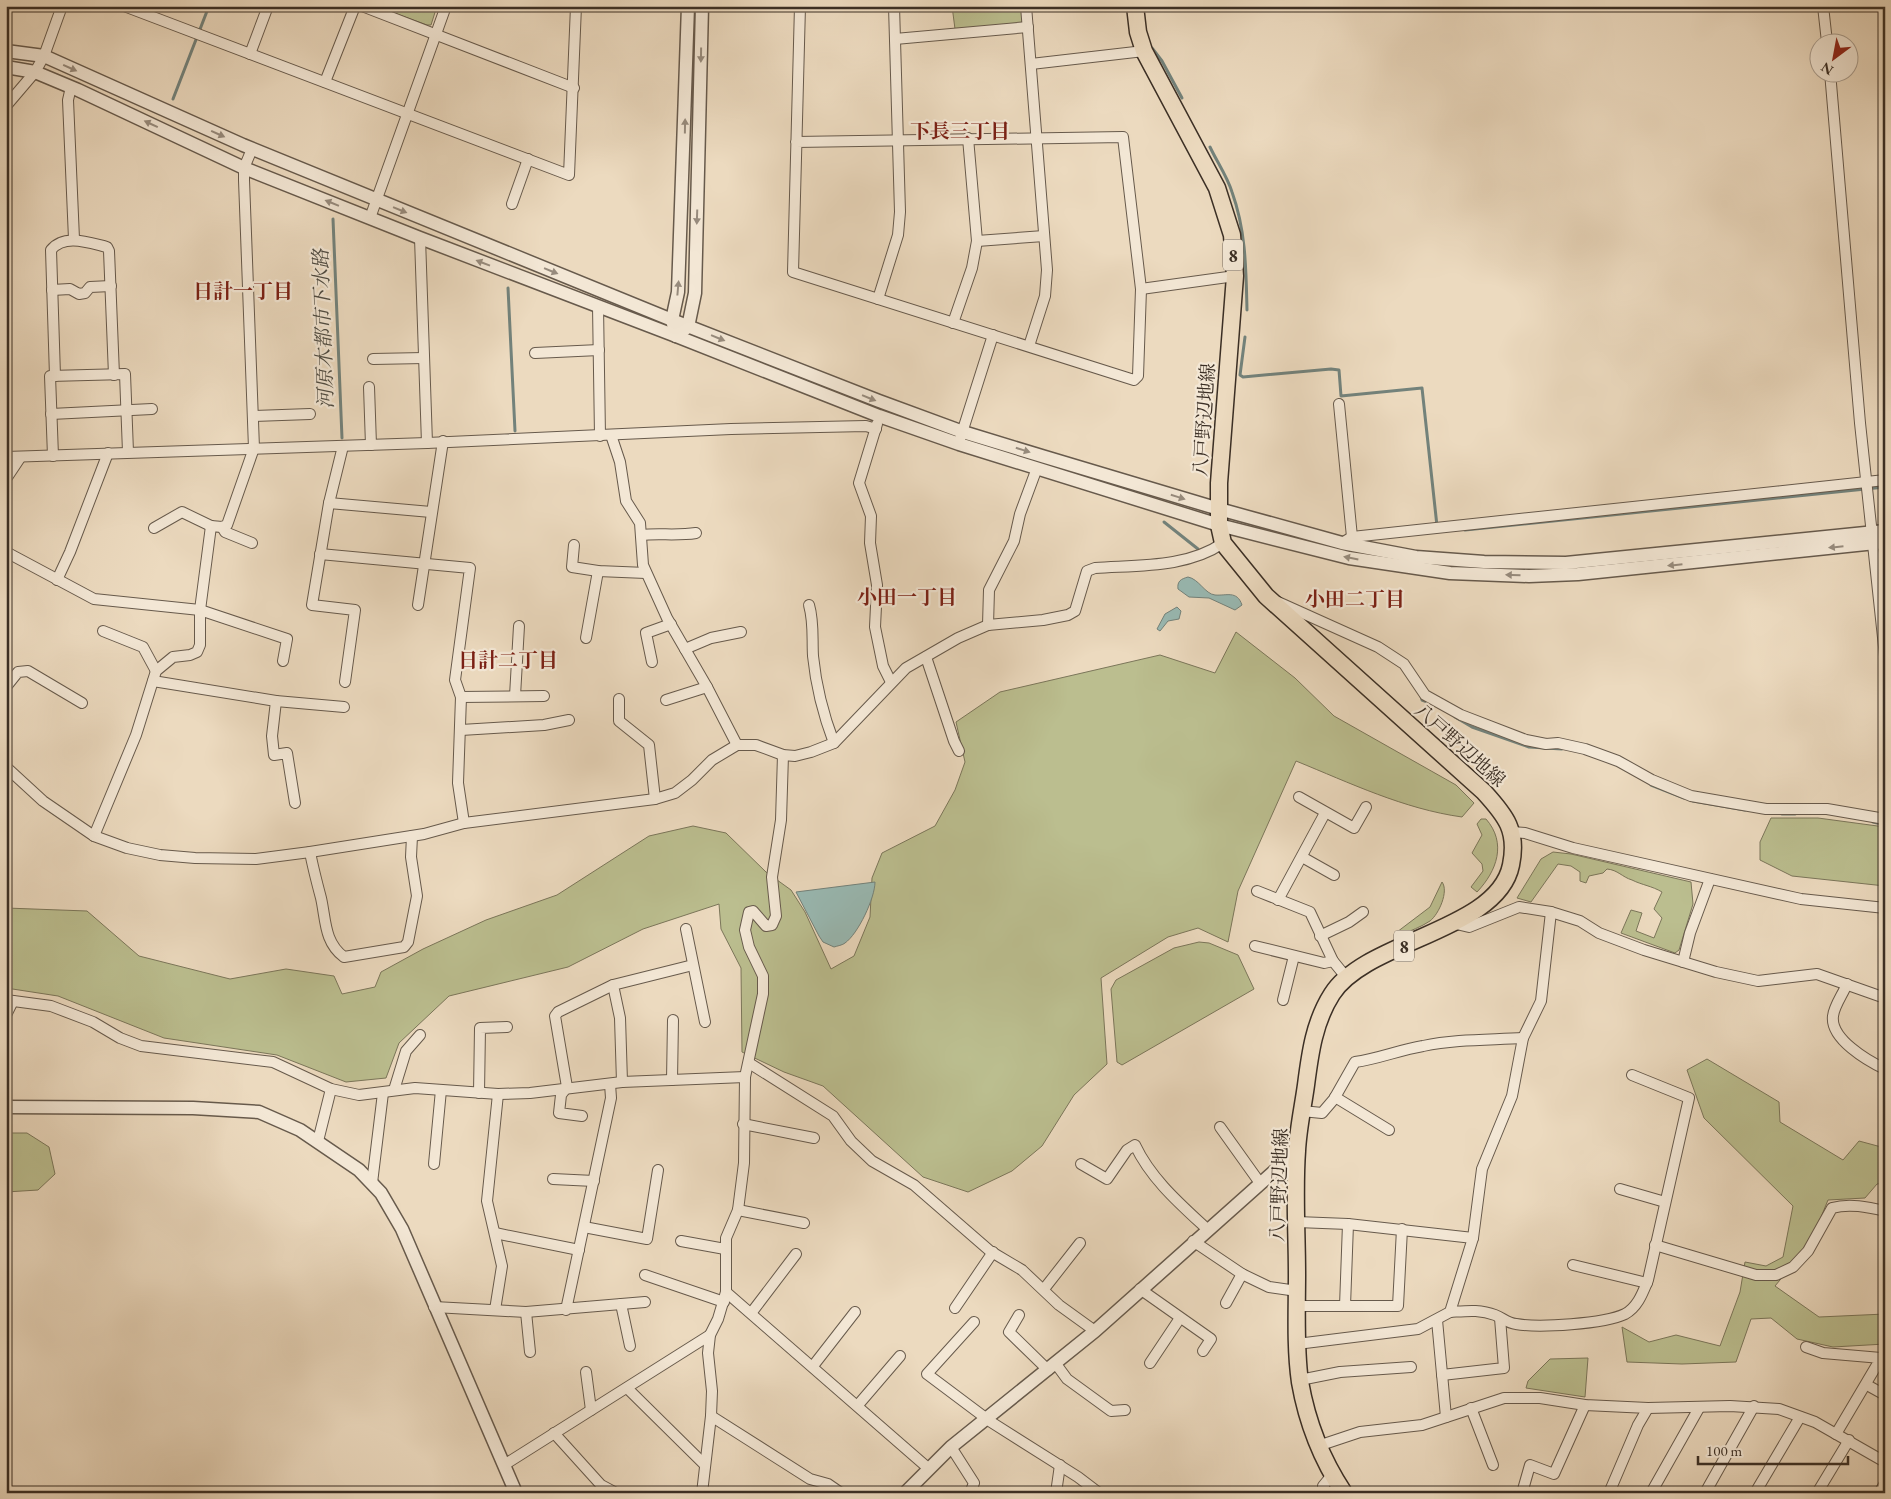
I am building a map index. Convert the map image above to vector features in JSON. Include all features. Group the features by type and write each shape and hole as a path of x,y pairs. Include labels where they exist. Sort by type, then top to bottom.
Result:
{"main road":[{"name":"八戸野辺地線","path":"1136,6 1138,32 1144,51 1216,188 1232,235 1235,276 1219,483 1219,517 1224,543 1266,596 1484,792 1504,814 1512,832 1514,850 1510,872 1499,891 1482,905 1452,923 1346,977 1332,993 1318,1021 1310,1056 1297,1151 1298,1344 1300,1380 1306,1409 1318,1446 1332,1475 1344,1493"}],"street":[{"path":"6,106 35,72 44,56 62,6"},
{"path":"124,6 139,9 250,54 569,174 576,6"},
{"path":"250,54 268,6"},
{"path":"325,82 355,6"},
{"path":"362,6 574,88"},
{"path":"370,218 446,6"},
{"path":"676,336 672,320 678,292 688,6"},
{"path":"676,336 688,326 695,293 702,6"},
{"path":"796,142 1123,137 1142,289 1138,376 1134,380 793,272 796,142 800,6"},
{"path":"878,299 898,235 900,212 894,6"},
{"path":"1026,6 1047,270 1045,296 1029,346"},
{"path":"1823,6 1826,32"},
{"path":"894,39 1028,27"},
{"path":"6,50 44,56 252,149 377,201 879,401 961,438 1038,468 1219,517 1347,540 1416,557 1484,562 1566,563 1879,537"},
{"path":"1031,64 1144,51"},
{"path":"6,67 35,72 244,168 676,336 877,422 961,438 1349,558 1406,568 1450,573 1529,576 1578,574 1879,537"},
{"path":"1831,82 1859,414 1868,482 1879,537 1885,656"},
{"path":"71,87 68,100 74,239"},
{"path":"953,323 972,268 977,241 968,138"},
{"path":"154,528 182,512 211,526 222,527 227,525 254,448 244,168 252,149"},
{"path":"512,204 528,159"},
{"path":"977,241 1044,236"},
{"path":"420,238 427,443"},
{"path":"55,376 51,250 53,247 74,239 108,247 114,375"},
{"path":"1142,289 1235,276"},
{"path":"52,290 70,288 79,294 85,293 90,287 111,286"},
{"path":"598,306 598,350 606,435 620,462 626,501 640,523 643,565 670,624 707,687 737,745"},
{"path":"961,438 993,335"},
{"path":"535,353 598,350"},
{"path":"374,359 424,358"},
{"path":"53,456 50,376 125,374 128,452"},
{"path":"370,387 371,444"},
{"path":"1339,404 1347,540"},
{"path":"51,414 152,409"},
{"path":"253,416 310,414"},
{"path":"6,458 128,452 427,443 731,429 866,426 877,422"},
{"path":"877,422 859,482 871,516 870,542 877,585 874,627 882,666 891,682"},
{"path":"418,605 443,441"},
{"path":"343,446 329,503 312,605 355,610 345,682"},
{"path":"57,580 70,552 108,453"},
{"path":"6,479 20,458"},
{"path":"988,625 989,590 1014,540 1020,514 1038,468"},
{"path":"1347,540 1885,480"},
{"path":"329,503 431,512"},
{"path":"94,836 136,735 154,676 173,657 181,654 190,655 197,652 200,645 200,610 211,526"},
{"path":"222,527 225,532 252,544"},
{"path":"641,535 665,532 682,535 696,533"},
{"path":"6,767 43,801 94,836 127,848 160,855 195,858 256,859 412,836 464,823 656,799 674,793 692,780 712,760 737,745 756,744 782,755 795,756 834,743 906,668 958,638 988,625 1068,615 1075,611 1087,571 1095,568 1171,562 1200,556 1224,543"},
{"path":"574,545 572,567 598,571 646,573"},
{"path":"6,552 94,599 200,610 287,639 283,661"},
{"path":"320,554 470,568 455,680 461,697 458,783 464,823"},
{"path":"586,638 598,571"},
{"path":"1266,596 1378,647 1404,664 1425,695 1461,714 1526,740 1546,744 1558,742 1585,748 1618,761 1652,780 1691,796 1766,809 1827,809 1885,820"},
{"path":"809,606 812,616 813,654 822,713 834,743"},
{"path":"652,662 646,633 670,624"},
{"path":"515,696 519,626"},
{"path":"103,631 143,647 154,676"},
{"path":"685,649 711,638 741,632"},
{"path":"926,657 959,751"},
{"path":"6,687 18,672 28,671 82,703"},
{"path":"154,676 276,701 344,707"},
{"path":"666,700 707,687"},
{"path":"461,697 544,696"},
{"path":"619,699 619,721 649,745 656,799"},
{"path":"276,701 272,736 274,755 287,753 295,803"},
{"path":"461,730 544,725 569,720"},
{"path":"702,1493 711,1416 712,1391 708,1353 710,1335 725,1297 726,1238 738,1210 744,1163 745,1077 764,994 763,976 749,947 745,930 746,917 749,912 753,911 766,926 772,925 776,916 772,877 781,820 782,755"},
{"path":"1299,797 1354,828 1366,807"},
{"path":"1278,900 1326,813"},
{"path":"1512,832 1801,899 1885,908"},
{"path":"310,852 321,898 326,931 334,948 344,957 367,954 404,947 408,942 417,896 411,857 412,836"},
{"path":"1302,857 1334,876"},
{"path":"1683,962 1690,934 1710,879"},
{"path":"1257,891 1310,912 1333,961 1346,977"},
{"path":"1452,923 1469,927 1519,907 1551,912 1580,921 1608,936 1683,962 1758,980 1817,974 1885,998"},
{"path":"1320,936 1349,922 1363,912"},
{"path":"1450,1312 1474,1238 1482,1169 1512,1096 1524,1038 1541,1001 1551,912"},
{"path":"686,929 705,1022"},
{"path":"1256,946 1324,963 1333,961"},
{"path":"1283,1000 1294,956"},
{"path":"582,1116 559,1113 561,1095 567,1087 555,1016 558,1012 612,985 693,965"},
{"path":"1847,984 1833,1016 1835,1030 1847,1044 1866,1060 1885,1070"},
{"path":"612,985 620,1018 622,1082"},
{"path":"6,1015 10,1000 50,1006 93,1022 120,1038 141,1046 273,1062 331,1089 359,1095 415,1088 498,1094 530,1093 567,1087 622,1082 745,1077"},
{"path":"672,1080 673,1020"},
{"path":"479,1093 480,1028 507,1027"},
{"path":"394,1090 406,1051 420,1035"},
{"path":"1302,1111 1322,1113 1335,1097 1355,1062 1374,1060 1422,1046 1468,1039 1524,1038"},
{"path":"749,1063 833,1116 851,1141 872,1161 914,1185 993,1252 1022,1270 1059,1305 1095,1330"},
{"path":"1298,1344 1418,1329 1450,1312 1483,1310 1506,1322 1518,1324 1563,1324 1612,1319 1626,1313 1634,1306 1647,1283 1689,1098 1632,1075"},
{"path":"566,1310 611,1098 610,1084"},
{"path":"318,1141 331,1089"},
{"path":"434,1164 441,1090"},
{"path":"372,1182 382,1093"},
{"path":"494,1310 502,1266 487,1201 498,1094"},
{"path":"1335,1097 1389,1130"},
{"path":"6,1108 245,1110 272,1117 318,1141 359,1170 372,1182 390,1205 402,1229 434,1307 516,1493"},
{"path":"743,1124 814,1138"},
{"path":"1220,1127 1260,1183"},
{"path":"1081,1164 1107,1179 1127,1150 1135,1145 1143,1162 1175,1200 1207,1229"},
{"path":"905,1493 951,1447 1052,1367 1297,1151"},
{"path":"584,1227 647,1239 658,1170"},
{"path":"553,1179 594,1181"},
{"path":"1620,1188 1665,1202"},
{"path":"1655,1244 1756,1275 1776,1275 1793,1267 1808,1252 1832,1208 1839,1206 1866,1206 1885,1211"},
{"path":"738,1210 804,1223"},
{"path":"1297,1222 1348,1224 1474,1238"},
{"path":"1346,1306 1348,1224"},
{"path":"1193,1241 1242,1274 1297,1298 1346,1306 1398,1306 1402,1229"},
{"path":"495,1233 578,1250"},
{"path":"681,1241 725,1249"},
{"path":"1044,1289 1080,1243"},
{"path":"955,1308 993,1252"},
{"path":"752,1312 796,1254"},
{"path":"1573,1265 1647,1283"},
{"path":"1226,1303 1242,1274"},
{"path":"645,1275 725,1297 752,1312 928,1468"},
{"path":"1140,1289 1211,1339 1203,1351"},
{"path":"434,1307 526,1312 645,1302"},
{"path":"621,1304 630,1346"},
{"path":"526,1312 530,1352"},
{"path":"813,1366 855,1312"},
{"path":"1019,1315 1009,1332 1067,1379 1111,1411 1125,1410"},
{"path":"1150,1363 1180,1318"},
{"path":"1442,1375 1504,1368 1500,1318"},
{"path":"1437,1320 1446,1417"},
{"path":"974,1322 927,1374 986,1418 1060,1465 1099,1493"},
{"path":"504,1465 710,1335"},
{"path":"1806,1347 1823,1353 1881,1358 1867,1385 1836,1434"},
{"path":"858,1405 900,1356"},
{"path":"1300,1380 1340,1372 1411,1367"},
{"path":"586,1372 591,1410"},
{"path":"1867,1385 1885,1395"},
{"path":"627,1388 705,1464"},
{"path":"1318,1446 1360,1432 1422,1425 1504,1398 1540,1398 1585,1405 1648,1408 1754,1406 1779,1409 1836,1434 1885,1462"},
{"path":"1522,1493 1530,1465 1554,1474 1585,1405"},
{"path":"1705,1493 1754,1406"},
{"path":"1471,1408 1493,1465"},
{"path":"1609,1493 1638,1425 1648,1408"},
{"path":"1651,1493 1699,1408"},
{"path":"711,1416 810,1479 828,1484 841,1493"},
{"path":"1755,1493 1800,1417"},
{"path":"554,1433 601,1485 616,1493"},
{"path":"1818,1493 1848,1440"},
{"path":"951,1447 974,1484 970,1493"},
{"path":"1056,1493 1060,1465"},
{"path":"1323,1493 1323,1486 1332,1475"},
{"path":"1879,1493 1885,1483"}],"green space":[{"path":"375,6 437,6 431,25 427,25"},
{"path":"952,6 1022,6 1023,23 955,29"},
{"path":"1236,632 1295,678 1334,716 1456,785 1474,803 1462,817 1440,813 1398,802 1296,761 1238,891 1228,942 1198,928 1168,937 1101,978 1107,1064 1074,1095 1042,1146 1012,1171 968,1192 923,1177 823,1086 784,1072 742,1052 741,968 721,929 719,904 643,929 568,967 449,996 399,1043 386,1078 346,1082 277,1055 164,1038 58,996 6,988 6,908 87,911 139,956 230,979 286,969 334,976 342,994 375,987 381,972 423,949 486,920 557,895 649,836 693,826 726,833 766,872 791,890 805,912 831,969 854,956 870,917 872,878 882,853 935,826 955,790 965,762 956,722 1000,692 1160,655 1215,673"},
{"path":"1771,818 1818,818 1885,827 1885,886 1792,876 1760,860 1760,842"},
{"path":"1481,819 1486,819 1492,828 1498,847 1497,857 1490,875 1477,892 1471,887 1483,871 1482,864 1472,853 1482,835 1477,824"},
{"path":"1553,852 1571,854 1691,882 1693,904 1679,950 1675,953 1621,933 1631,910 1642,913 1636,931 1654,938 1662,918 1654,909 1662,892 1611,870 1607,869 1603,873 1589,876 1586,883 1580,881 1580,872 1571,866 1558,864 1531,902 1517,898 1541,859"},
{"path":"1442,882 1444,896 1440,908 1433,918 1423,925 1400,935 1397,932 1430,907"},
{"path":"1199,942 1209,943 1238,955 1254,989 1122,1065 1117,1062 1111,989 1116,980 1174,948"},
{"path":"1707,1059 1779,1102 1780,1122 1843,1160 1859,1141 1885,1148 1885,1183 1877,1184 1865,1198 1828,1200 1810,1244 1775,1286 1819,1317 1885,1314 1885,1344 1833,1347 1797,1339 1771,1318 1751,1319 1736,1362 1682,1364 1627,1362 1622,1327 1649,1342 1676,1335 1720,1346 1740,1292 1745,1262 1766,1266 1783,1257 1793,1206 1704,1118 1687,1070"},
{"path":"6,1133 27,1133 49,1147 55,1174 38,1190 6,1192"},
{"path":"1588,1358 1585,1397 1526,1388 1528,1381 1550,1359"}],"water":[{"path":"1188,577 1192,578 1211,594 1237,597 1242,605 1235,610 1209,598 1189,597 1178,589 1180,581"},
{"path":"1177,607 1181,611 1179,619 1168,621 1160,631 1157,629 1165,614"},
{"path":"875,882 869,906 855,932 845,943 834,947 823,942 796,892"}],"waterway":[{"name":"河原木都市下水路","path":"173,99 209,6"},
{"path":"1152,48 1162,61 1182,98"},
{"path":"1210,147 1230,186 1237,207 1243,236 1247,310"},
{"name":"河原木都市下水路","path":"333,219 342,438"},
{"name":"河原木都市下水路","path":"508,288 515,431"},
{"path":"1245,337 1240,375 1243,377 1331,369 1339,370 1341,396 1422,388 1437,526"},
{"path":"1465,530 1885,487"},
{"name":"河原木都市下水路","path":"1164,522 1198,549"},
{"name":"河原木都市下水路","path":"1421,696 1422,700 1430,703"},
{"name":"河原木都市下水路","path":"1455,717 1472,727 1529,747 1562,749"},
{"name":"河原木都市下水路","path":"1651,785 1684,798"},
{"name":"河原木都市下水路","path":"1693,801 1745,810"},
{"name":"河原木都市下水路","path":"1782,814 1795,814"},
{"name":"河原木都市下水路","path":"1873,822 1885,825"}],"district":[{"name":"下長三丁目","path":"960,131"},
{"name":"日計一丁目","path":"243,291"},
{"name":"小田一丁目","path":"907,597"},
{"name":"小田二丁目","path":"1355,599"},
{"name":"日計二丁目","path":"508,660"}]}
